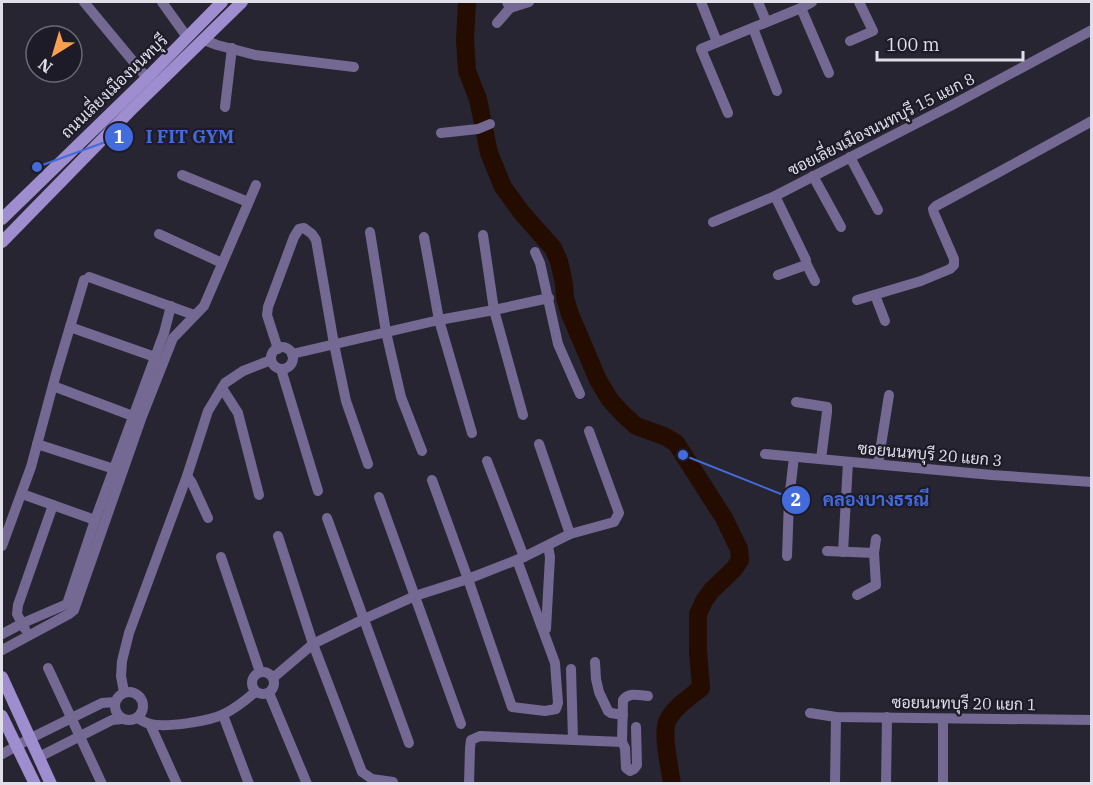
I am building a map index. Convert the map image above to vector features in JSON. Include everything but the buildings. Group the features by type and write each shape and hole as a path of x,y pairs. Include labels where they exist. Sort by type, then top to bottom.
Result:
{"main road":[{"name":"ถนนเลี่ยงเมืองนนทบุรี","path":"2,219 222,2"},
{"name":"ถนนเลี่ยงเมืองนนทบุรี","path":"2,242 130,111 242,2"},
{"path":"2,677 51,783"},
{"path":"2,716 35,783"}],"street":[{"path":"84,2 147,78"},
{"path":"162,2 187,37"},
{"path":"497,23 509,5 529,2"},
{"path":"701,2 717,42"},
{"path":"758,2 766,21"},
{"path":"728,113 701,49 812,2"},
{"path":"850,41 873,31 859,2"},
{"path":"801,8 829,73"},
{"path":"753,28 777,90"},
{"name":"ซอยเลี่ยงเมืองนนทบุรี 15 แยก 8","path":"713,222 775,196 1092,30"},
{"path":"204,40 255,55 354,67"},
{"path":"225,107 232,48"},
{"path":"857,300 921,281 950,269 954,265 954,259 933,209 1092,121"},
{"path":"441,133 485,126"},
{"path":"850,157 878,210"},
{"path":"182,176 248,202"},
{"path":"813,176 841,227"},
{"path":"92,546 95,520 137,417 155,357 168,335 204,306 256,185"},
{"path":"775,196 815,281"},
{"path":"278,348 267,315 268,307 294,237 299,229 304,228 315,240 346,401 368,464"},
{"path":"370,232 386,332 401,398 422,451"},
{"path":"159,234 222,262"},
{"path":"483,235 494,310 523,415"},
{"path":"424,237 440,320 472,433"},
{"path":"535,252 549,298 558,344 580,394"},
{"path":"778,274 806,263"},
{"path":"2,546 31,467 70,327 87,278 194,315"},
{"path":"874,295 885,321"},
{"path":"292,354 549,298"},
{"path":"2,650 69,614 168,335 171,306"},
{"path":"70,327 155,357"},
{"path":"278,348 285,348 292,354 290,366 281,369 275,366 272,360 273,353 278,348"},
{"path":"124,692 121,676 127,642 208,411 225,383 243,371 272,360"},
{"path":"281,369 318,490"},
{"path":"53,387 137,417"},
{"path":"222,388 237,414 259,495"},
{"path":"878,464 889,395"},
{"path":"795,402 827,407 821,459"},
{"path":"273,678 313,644 364,619 415,596 520,559 570,534 614,522 619,513 589,431"},
{"path":"37,444 114,469"},
{"path":"539,444 570,534"},
{"name":"ซอยนนทบุรี 20 แยก 3","path":"765,454 1092,482"},
{"path":"787,555 789,500 794,457"},
{"path":"432,480 512,706 545,711 556,709 558,703 555,663 487,461"},
{"path":"843,552 848,462"},
{"path":"187,476 208,518"},
{"path":"22,494 95,520"},
{"path":"379,497 461,724"},
{"path":"28,635 17,614 18,605 53,505"},
{"path":"327,518 409,743"},
{"path":"278,536 313,644 362,772 372,779 393,782"},
{"path":"857,595 876,585 874,553 876,539"},
{"path":"546,636 550,557 548,546"},
{"path":"827,551 874,553"},
{"path":"220,557 260,672"},
{"path":"2,634 23,623 70,607"},
{"path":"595,662 599,692 608,711 622,715"},
{"path":"48,668 102,783"},
{"path":"571,669 573,740"},
{"path":"260,672 268,673 273,678 274,688 264,695 255,692 252,684 254,676 260,672"},
{"path":"39,757 112,720 138,718 144,706 142,699 134,692 124,692 115,702 116,712 123,719"},
{"path":"138,718 150,724 179,725 199,721 223,715 255,692"},
{"path":"269,693 307,783"},
{"path":"636,727 637,765 630,771 626,768 625,748 622,742 623,700 629,695 648,696"},
{"path":"2,754 102,703 115,702"},
{"name":"ซอยนนทบุรี 20 แยก 1","path":"810,713 836,717 1092,720"},
{"path":"223,715 249,783"},
{"path":"835,783 836,717"},
{"path":"886,783 887,717"},
{"path":"943,783 944,719"},
{"path":"150,724 177,783"},
{"path":"470,783 471,740 480,736 622,742"}],"waterway":[{"path":"467,2 465,40 467,71 478,99 489,153 503,187 553,248 559,261 570,314 598,380 610,400 636,426 676,443 724,518 739,549 740,560 712,590 698,614 701,688 677,707 667,722 666,743 672,784"}],"place":[{"name":"I FIT GYM","path":"37,167"},
{"name":"คลองบางธรณี","path":"683,455"}]}
